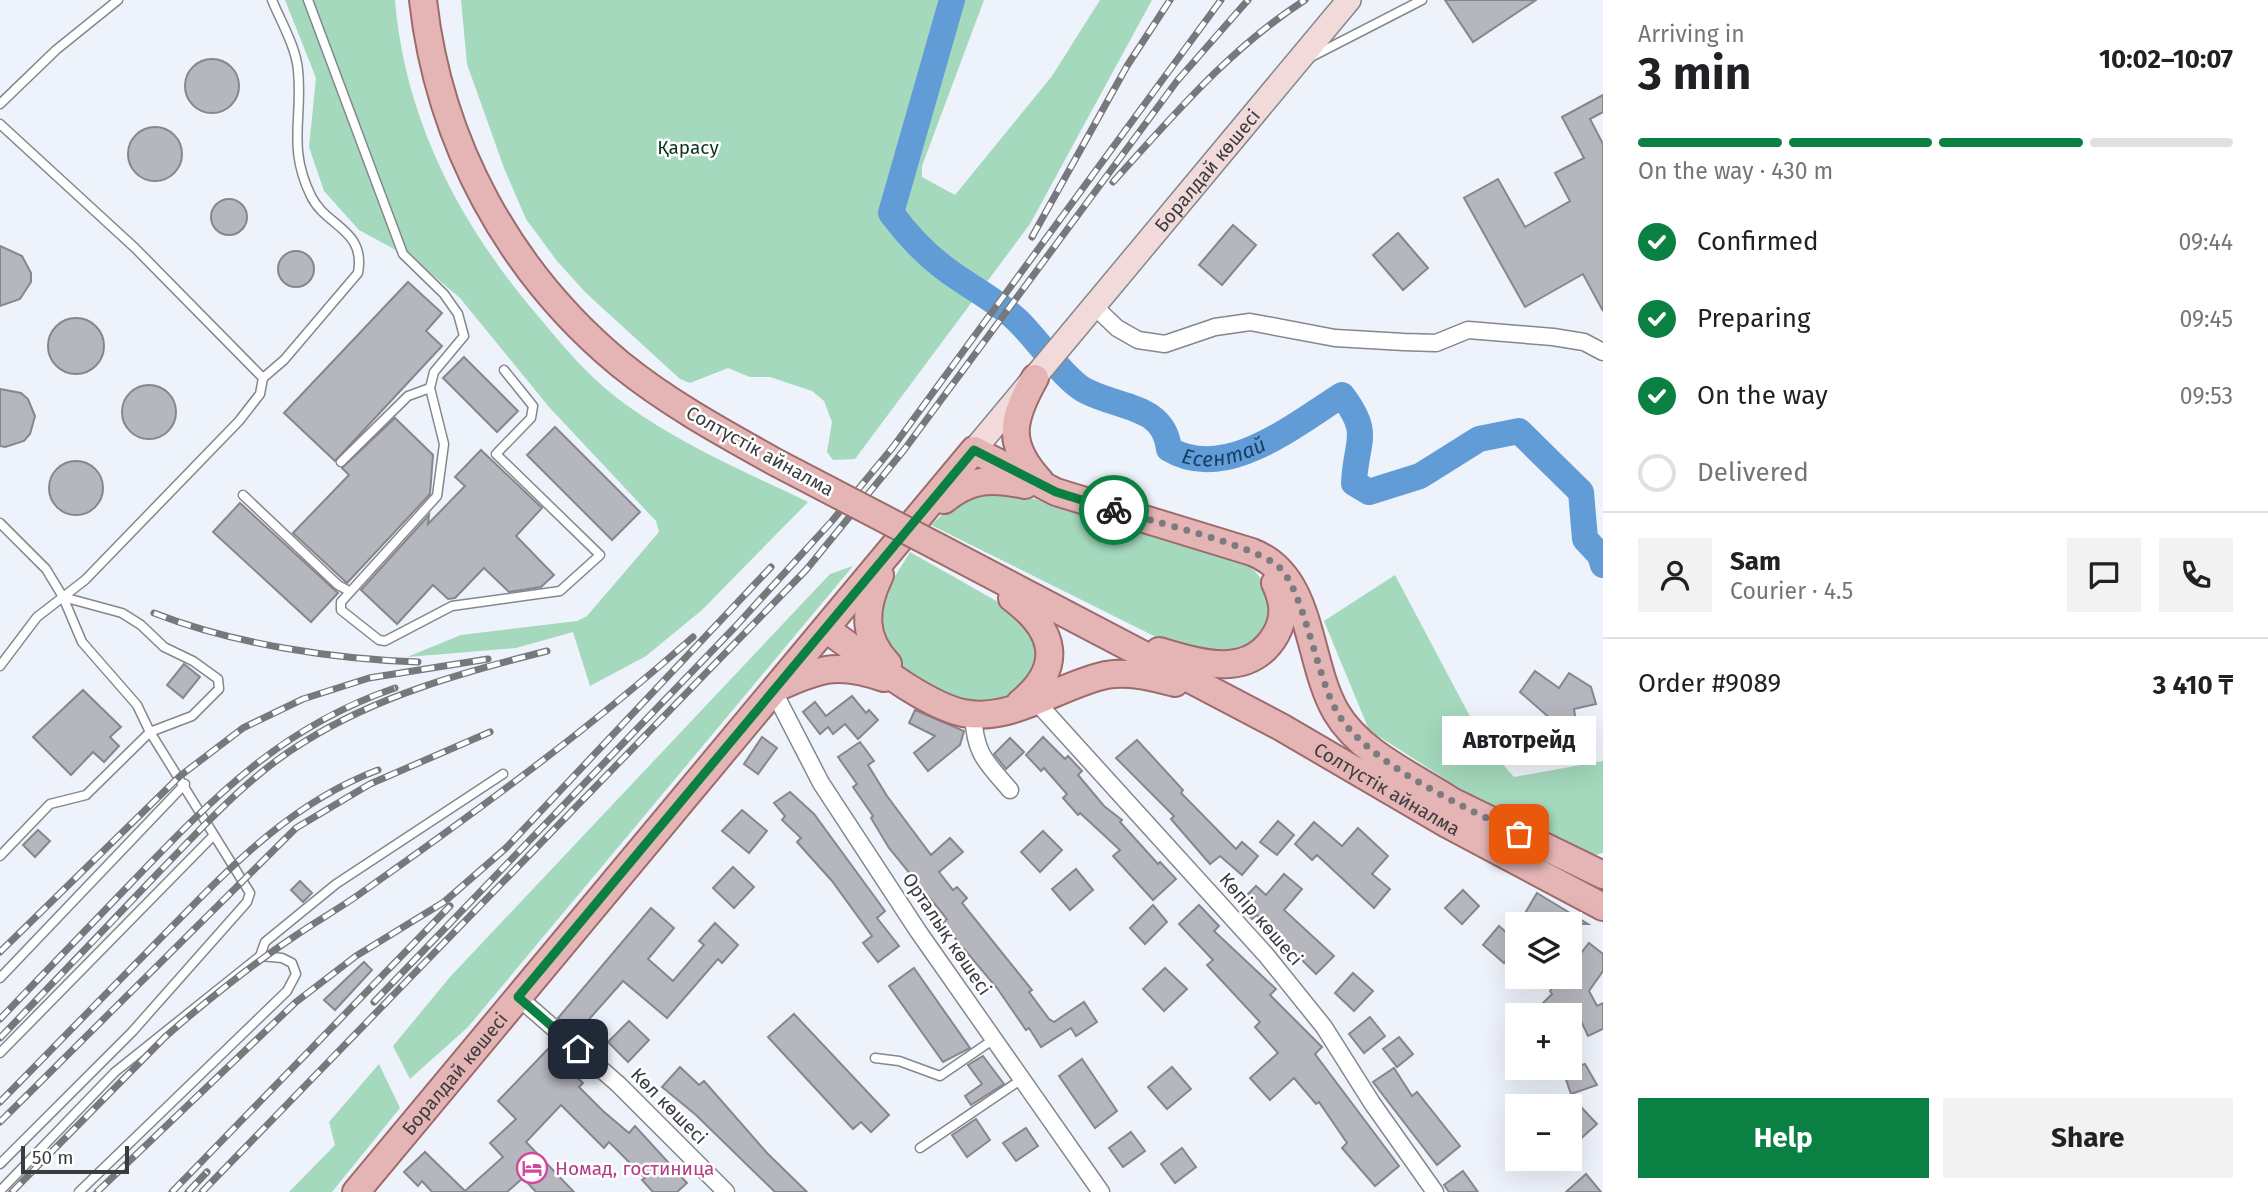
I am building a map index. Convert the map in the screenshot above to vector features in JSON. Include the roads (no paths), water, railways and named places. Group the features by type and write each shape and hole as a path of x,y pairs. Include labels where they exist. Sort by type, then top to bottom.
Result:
{"main road":[{"name":"Солтүстік айналма","path":"423,0 428,46 445,106 489,210 521,260 555,302 621,365 695,417 777,463 1282,727 1447,824 1603,906"},
{"name":"Боралдай көшесі","path":"367,1187 518,997 1349,0"},
{"path":"1035,377 1021,403 1014,430 1021,454 1031,471 1056,492"},
{"path":"974,450 1056,492"},
{"path":"918,692 875,649 867,620 874,588 908,532 953,493 977,480 998,480 1056,492 1262,556 1286,574 1329,696 1348,728 1377,754 1450,800"},
{"path":"1101,633 1212,664 1241,664 1261,655 1279,629 1283,613 1282,597 1265,569 1231,546"},
{"path":"949,553 1025,607 1045,631 1049,659 1032,697"},
{"path":"826,629 918,692 945,707 973,714 1006,711 1032,697 1121,673 1143,674 1233,702"},
{"path":"773,690 816,671 842,667 869,673 918,692"},
{"name":"Солтүстік айналма","path":"1282,727 1450,800 1598,869"}],"street":[{"path":"1094,306 1117,328 1139,340 1165,344 1215,327 1250,322 1335,338 1404,342 1436,343 1468,330 1541,336 1584,342 1603,352"},
{"name":"Орталық көшесі","path":"773,690 821,783 1101,1192"},
{"name":"Көпір көшесі","path":"1032,697 1266,955 1324,1027 1371,1103 1435,1192"},
{"path":"973,714 974,742 984,760 1010,790"},
{"name":"Көл көшесі","path":"518,997 618,1084 726,1192"}],"lane":[{"path":"0,104 56,50 118,0"},
{"path":"0,666 27,629 85,580 239,421 260,394 263,378 284,360 358,273 361,258 353,239 312,198 295,149 298,68 272,0"},
{"path":"308,0 403,254 444,295 458,314 464,336 433,372 430,388 444,444 437,496 341,603 341,610 379,640 385,640 452,606 559,591 600,555 496,454 531,418 533,406 504,370"},
{"path":"1295,65 1422,0"},
{"path":"0,124 135,248 263,378"},
{"path":"341,462 408,396 430,388"},
{"path":"243,495 338,584 349,591"},
{"path":"0,523 46,569 64,597 82,642 137,705 150,732 185,784 250,893 247,902 132,1032 0,1164"},
{"path":"0,856 50,804 86,795 150,732 192,716 219,689 218,680 193,661 164,647 141,625 122,613 64,597"},
{"path":"0,1191 115,1072 260,956 265,942 336,884 503,774"},
{"path":"0,978 185,784"},
{"path":"0,1053 214,836"},
{"path":"79,1192 287,991 296,974 292,962 260,956"},
{"path":"875,1058 899,1061 940,1076 994,1039"},
{"path":"920,1148 1022,1079"}],"waterway":[{"name":"Есентай","path":"952,0 891,213 915,242 936,261 1017,320 1076,385 1149,416 1159,423 1169,449 1191,458 1213,459 1236,455 1258,446 1342,395 1360,429 1354,483 1369,492 1420,476 1479,439 1519,431 1581,492 1585,539 1600,555 1603,565"}],"railway":[{"path":"1032,237 1127,66 1170,0"},
{"path":"374,1002 735,627 832,521 893,447 1221,0"},
{"path":"202,1192 806,570 904,450 1177,81 1248,0"},
{"path":"1113,182 1227,61 1305,0"},
{"path":"97,1192 296,1002 356,956 444,902 506,848 771,567"},
{"path":"154,613 217,633 284,648 418,662"},
{"path":"12,1192 165,1037 212,997 278,947 353,899 489,801 572,738 693,637"},
{"path":"0,1038 209,820 245,786 283,756 332,726 391,699 453,677 547,651"},
{"path":"0,952 180,776 243,728 303,699 369,678 488,659"},
{"path":"0,1019 221,793 283,744 317,723 354,704 395,688"},
{"path":"0,1122 296,828 370,784 490,732"},
{"path":"0,1102 204,894 256,845 313,803 378,770"},
{"path":"172,1192 450,906"},
{"path":"188,1192 207,1172"}],"place":[{"name":"Автотрейд","path":"1519,834"},
{"name":"Номад, гостиница","path":"532,1168"}],"park label":[{"name":"Қарасу","path":"688,147"}]}
